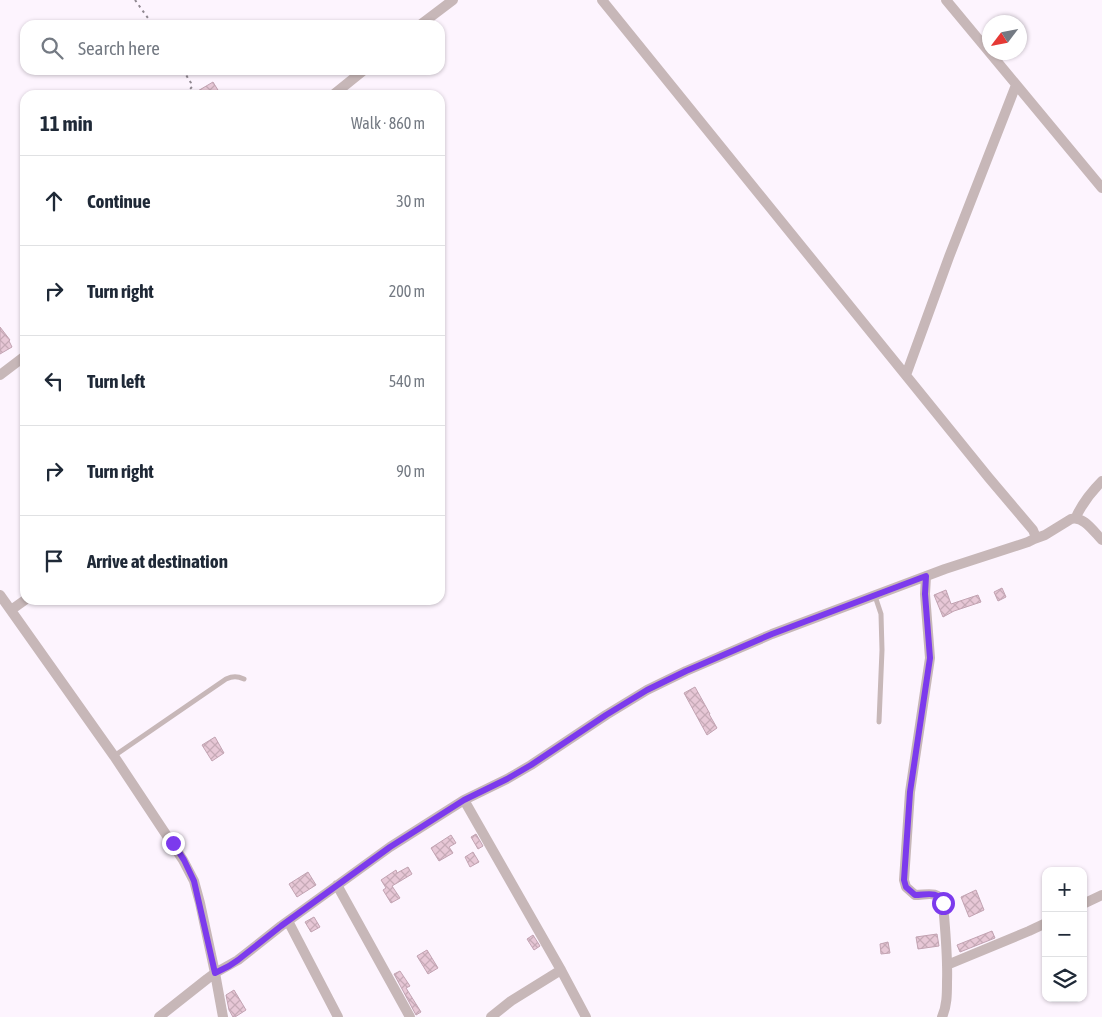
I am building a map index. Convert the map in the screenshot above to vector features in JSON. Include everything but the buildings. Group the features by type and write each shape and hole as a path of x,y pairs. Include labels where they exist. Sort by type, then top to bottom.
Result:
{"street":[{"path":"427,20 453,0"},
{"path":"602,0 1033,530 1034,538"},
{"path":"946,0 1102,188"},
{"path":"339,90 358,75"},
{"path":"906,375 949,257 1016,85"},
{"path":"0,375 20,360"},
{"path":"1076,517 1082,505 1102,481"},
{"path":"159,1017 215,973 238,960 390,847 464,800 531,765 647,690 772,634 926,576 1028,542 1045,535 1071,518 1081,519 1102,540"},
{"path":"926,576 925,594 930,658 910,792 904,880 906,887 915,895 936,894 943,903 948,965 947,1000 942,1017"},
{"path":"0,594 114,756 184,860 194,881 223,1017"},
{"path":"11,610 20,604"},
{"path":"464,800 586,1017"},
{"path":"337,885 410,1017"},
{"path":"1087,902 1102,895"},
{"path":"288,921 338,1017"},
{"path":"948,965 1042,925"},
{"path":"491,1017 511,1001 561,970"}],"lane":[{"path":"875,596 881,614 882,650 879,722"},
{"path":"114,756 231,676 244,679"}],"path":[{"path":"135,0 149,20"},
{"path":"186,75 192,87 189,90"}],"route":[{"path":"173,843 194,881 215,973 238,960 281,926 390,847 464,800 531,765 647,690 772,634 840,610 926,576 925,594 930,658 910,792 904,880 906,887 915,895 936,894 943,903"}]}
